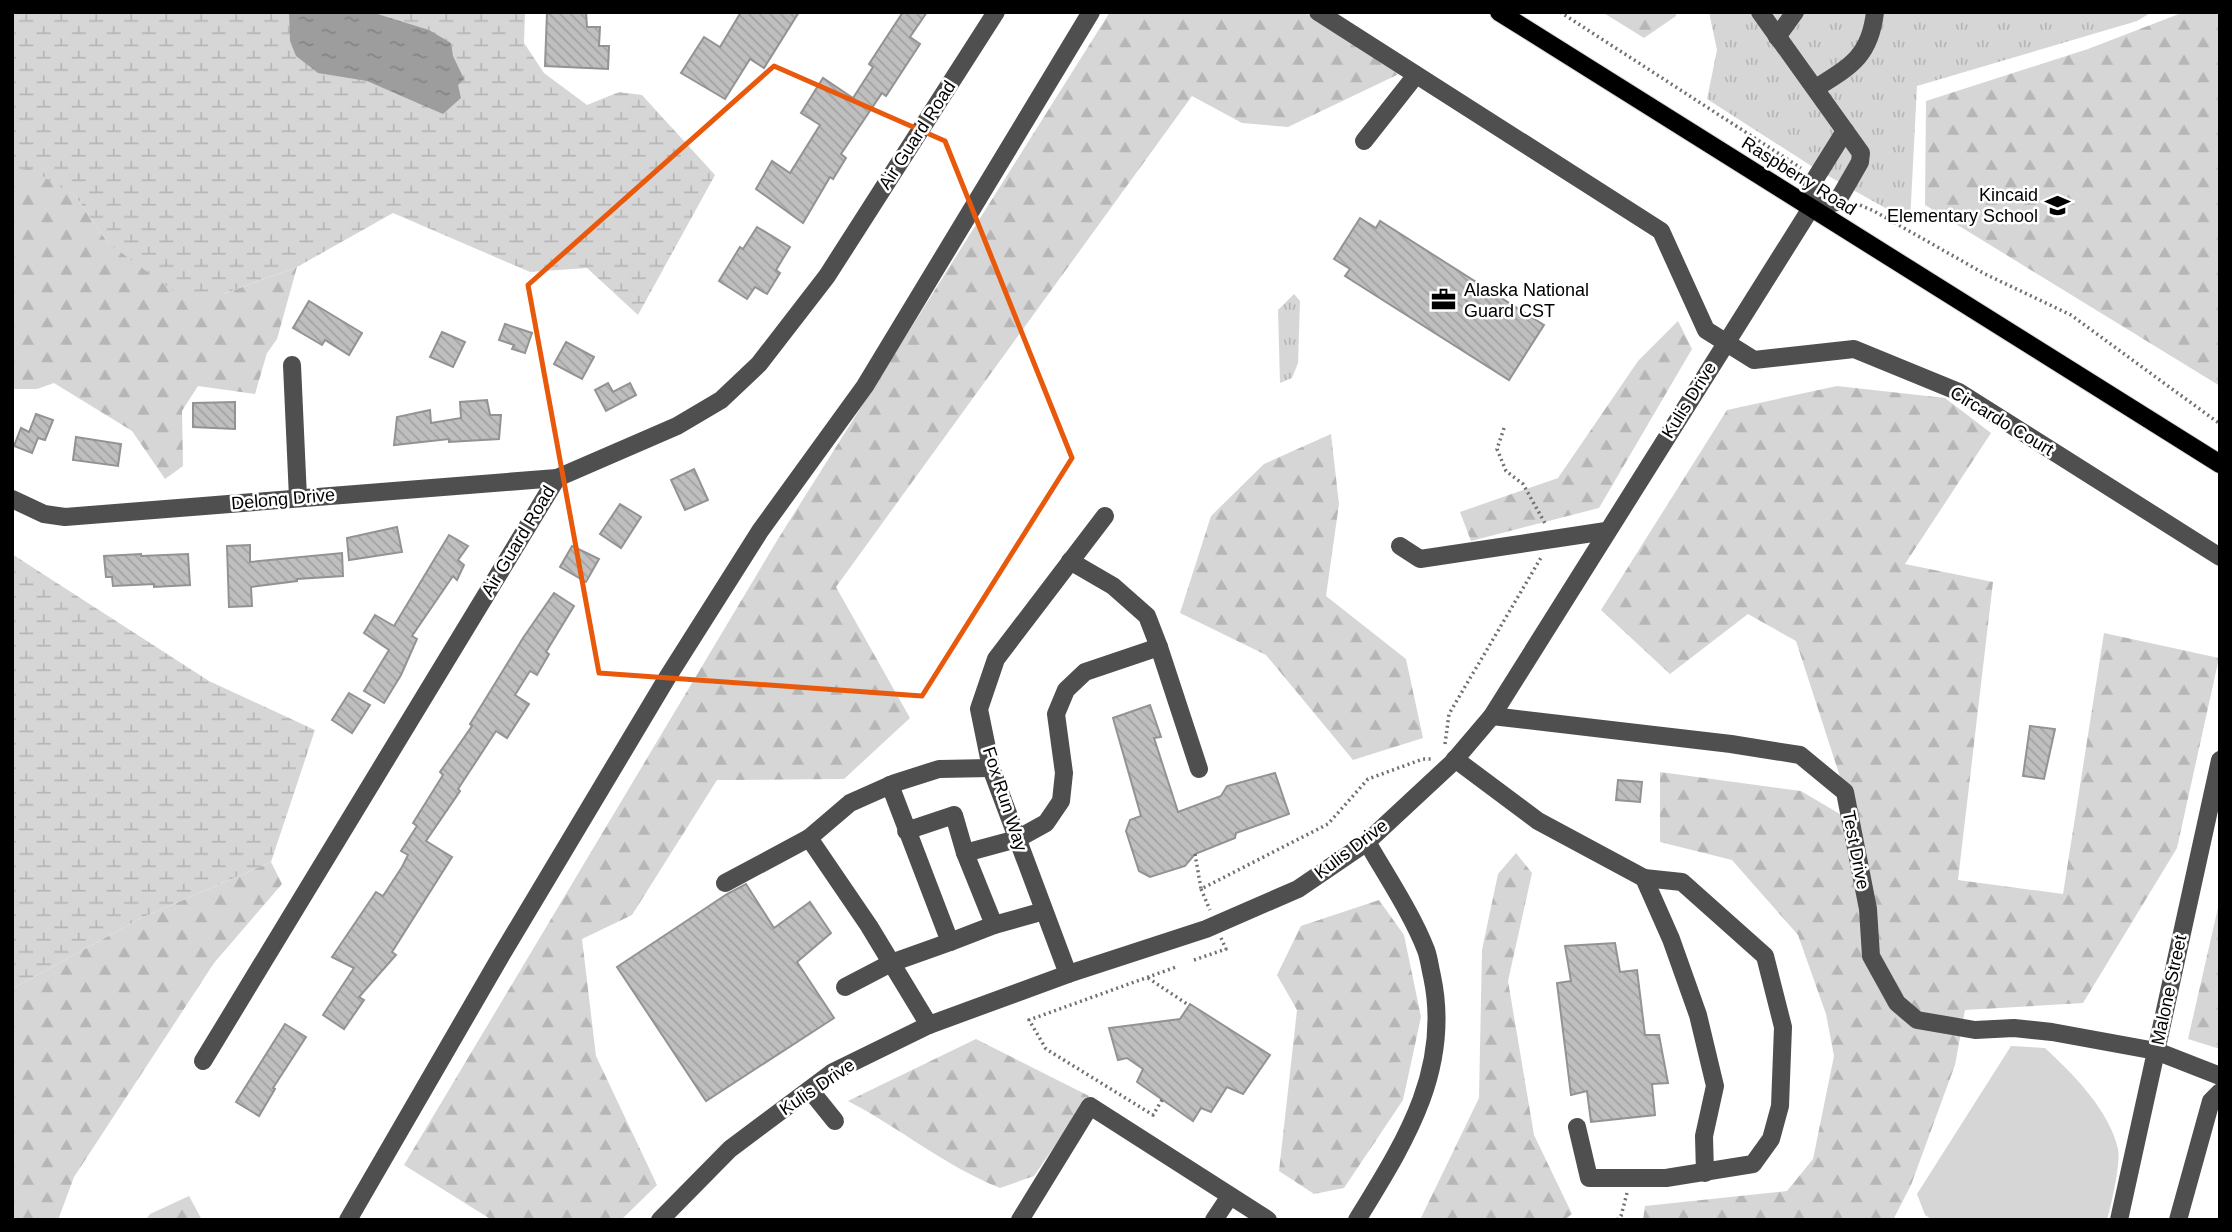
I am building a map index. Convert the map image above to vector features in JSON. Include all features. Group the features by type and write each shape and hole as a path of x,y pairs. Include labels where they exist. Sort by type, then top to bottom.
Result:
{"main road":[{"name":"Raspberry Road","path":"1499,12 2220,464"}],"street":[{"name":"Air Guard Road","path":"203,1061 556,478 677,426 721,400 759,364 827,276 996,12"},
{"path":"348,1220 502,954 660,690 760,531 865,386 1091,12"},
{"name":"Circardo Court","path":"1318,12 1661,231 1706,330 1754,360 1854,349 1959,391 2220,557"},
{"path":"1760,12 1861,153 1860,162 1837,202 1811,208 1810,187 1845,131"},
{"path":"1777,37 1794,12"},
{"path":"1816,89 1853,64 1866,49 1873,33 1875,12"},
{"path":"1364,141 1416,75"},
{"name":"Kulis Drive","path":"660,1220 730,1149 833,1072 929,1025 1068,974 1206,929 1298,889 1367,842 1492,716 1811,208"},
{"path":"292,365 298,498"},
{"name":"Delong Drive","path":"12,499 44,514 65,517 556,478"},
{"name":"Fox Run Way","path":"1068,974 991,768 979,709 996,659 1105,516"},
{"path":"1400,546 1420,559 1606,531"},
{"path":"1070,561 1113,586 1147,616 1199,769"},
{"path":"965,853 1017,839 1046,823 1060,801 1064,773 1056,714 1066,690 1085,672 1159,648"},
{"name":"Test Drive","path":"1492,716 1731,744 1800,755 1845,792 1868,909 1871,956 1898,1003 1917,1020 1975,1030 2014,1028 2052,1032 2155,1051 2220,1076"},
{"path":"1447,759 1538,821 1644,878 1682,882 1765,956 1783,1027 1780,1106 1771,1139 1753,1164 1666,1178 1589,1178 1577,1127"},
{"name":"Malone Street","path":"2119,1220 2220,760"},
{"path":"725,883 809,838 850,803 890,785 939,769 991,768"},
{"path":"890,785 950,942"},
{"path":"906,831 954,815 965,853 994,925"},
{"path":"809,838 929,1025"},
{"path":"1357,1220 1400,1150 1423,1101 1438,1028 1438,1003 1427,951 1367,842"},
{"path":"1644,878 1671,939 1698,1015 1715,1086 1704,1136 1704,1173"},
{"path":"845,987 891,963 994,925 1044,911"},
{"path":"810,1090 835,1121"},
{"path":"2178,1220 2211,1101 2220,1092"},
{"path":"1020,1220 1090,1106 1268,1220"},
{"path":"1214,1220 1230,1196"}],"path":[{"path":"1560,12 1816,177"},
{"path":"1841,195 1985,274 2071,315 2220,424"},
{"path":"1862,196 1863,206"},
{"path":"1201,889 1328,824 1368,779 1423,759 1447,759 1445,744 1449,714 1544,553 1547,526 1523,484 1506,471 1497,449 1504,428"},
{"path":"1195,853 1201,889 1213,916"},
{"path":"1194,960 1226,949 1221,936"},
{"path":"1162,1100 1153,1115 1110,1090 1046,1049 1029,1020 1176,967"},
{"path":"1148,978 1187,1004"},
{"path":"1617,1220 1621,1216 1628,1187"}],"highlighted area":[{"path":"774,66 945,141 1072,458 922,696 599,673 528,285"}],"green space":[{"path":"12,12 525,12 524,43 544,73 587,105 619,92 642,95 715,175 638,315 587,268 530,272 393,213 297,267 223,294 175,292 108,243 76,197 28,167 12,175"},
{"path":"1110,12 1304,12 1401,73 1288,127 1242,123 1192,96 836,587 910,718 844,779 717,780 632,915 582,939 596,1056 657,1185 621,1220 492,1220 404,1165 778,539"},
{"path":"1602,12 1676,12 1676,16 1644,38"},
{"path":"1709,12 2152,12 2137,21 1917,86 1910,222 1816,169 1707,99 1717,50"},
{"path":"2184,12 2220,12 2220,386 1925,205 1926,101 2088,49"},
{"path":"28,166 76,197 108,243 223,294 297,267 277,339 267,353 255,394 198,386 182,411 183,466 165,479 132,431 54,383 37,389 12,389 12,175"},
{"path":"1294,294 1300,301 1298,363 1292,378 1280,383 1278,310"},
{"path":"1678,321 1692,349 1599,508 1471,541 1460,512 1558,478 1638,361"},
{"path":"1837,386 1945,398 1991,433 1905,564 1993,582 1958,880 2063,894 2104,633 2219,658 2177,848 2083,1003 1965,1010 1955,1065 1911,1185 1893,1220 1643,1220 1645,1206 1787,1191 1813,1159 1834,1056 1826,1014 1798,935 1732,860 1660,842 1660,772 1801,791 1855,823 1796,641 1748,614 1670,674 1601,610 1727,410"},
{"path":"1331,434 1339,504 1326,596 1406,659 1423,738 1353,760 1266,655 1180,613 1211,516 1264,464"},
{"path":"12,554 209,681 315,730 271,862 139,919 12,989"},
{"path":"1516,853 1532,873 1508,981 1534,1135 1572,1214 1564,1220 1420,1220 1479,1098 1482,950 1498,874"},
{"path":"271,862 282,884 214,963 74,1177 58,1220 12,1220 12,989 139,919"},
{"path":"2220,899 2220,1049 2188,1039"},
{"path":"1379,900 1404,935 1421,1017 1403,1100 1344,1188 1314,1194 1279,1171 1297,1010 1277,975 1301,926"},
{"path":"976,1039 1089,1096 1034,1176 1000,1188 960,1169 848,1101"},
{"path":"2011,1046 2045,1048 2078,1081 2107,1120 2119,1155 2107,1220 1933,1220 1925,1215 1917,1194"},
{"path":"189,1196 202,1220 146,1220 150,1214"}],"water":[{"path":"289,12 371,12 429,30 451,43 453,56 464,79 458,85 461,98 443,114 367,81 318,73 296,56 290,41"}],"building":[{"path":"547,12 586,12 587,27 600,27 599,46 609,46 608,69 545,66"},
{"path":"741,12 799,12 764,68 750,59 725,99 681,73 704,37 720,47"},
{"path":"903,12 927,12 910,37 920,44 886,96 882,93 841,154 846,158 833,179 830,177 803,223 756,189 772,161 790,173 820,125 801,113 823,78 853,98 873,67 869,64"},
{"name":"Alaska National Guard CST","path":"1360,218 1376,228 1380,221 1544,325 1509,380 1345,276 1350,269 1334,259"},
{"path":"757,227 790,247 776,270 780,273 767,294 755,287 747,299 719,281 740,247 743,249"},
{"path":"309,301 362,333 349,355 325,340 322,345 293,328"},
{"path":"505,324 532,333 525,353 512,349 514,345 499,340"},
{"path":"442,332 465,342 453,367 430,357"},
{"path":"566,342 594,357 582,379 554,364"},
{"path":"608,383 613,392 630,383 636,395 606,411 595,390"},
{"path":"487,400 490,415 501,415 499,439 449,442 449,439 394,445 397,417 430,410 431,423 461,418 460,402"},
{"path":"235,402 235,429 193,427 193,403"},
{"path":"36,414 53,420 45,440 38,438 32,453 14,446 21,428 29,432"},
{"path":"76,437 121,444 118,466 73,460"},
{"path":"694,469 708,500 685,510 671,480"},
{"path":"620,504 641,517 621,548 600,534"},
{"path":"397,527 402,552 349,560 347,538"},
{"path":"449,535 468,546 458,560 464,565 457,580 453,576 412,636 417,639 401,675 384,703 364,691 389,650 364,633 375,615 394,626"},
{"path":"250,545 250,562 342,553 343,576 297,579 251,587 252,606 229,607 227,546"},
{"path":"572,546 599,559 586,582 560,567"},
{"path":"188,554 190,585 113,586 112,577 106,577 104,556"},
{"path":"554,593 574,606 546,652 549,654 537,675 530,671 515,695 529,704 507,738 496,731 426,841 452,857 392,952 396,955 359,997 364,1000 344,1029 323,1015 354,968 332,957 376,892 383,896 402,867 408,855 401,851 417,826 413,823 443,775 440,772 472,726 470,724 523,638"},
{"path":"349,693 370,705 352,733 332,720"},
{"path":"1150,705 1161,737 1154,738 1178,812 1221,796 1227,786 1275,773 1289,814 1236,833 1235,838 1195,854 1185,866 1150,877 1139,871 1126,831 1130,820 1141,816 1113,718"},
{"path":"2030,726 2055,729 2044,779 2023,776"},
{"path":"1618,780 1642,782 1640,802 1616,800"},
{"path":"746,884 774,928 810,902 831,933 797,962 834,1018 706,1101 617,967"},
{"path":"1615,943 1620,972 1637,970 1645,1035 1659,1035 1668,1083 1652,1084 1655,1115 1591,1122 1587,1091 1571,1095 1557,983 1571,981 1565,946"},
{"path":"1190,1004 1270,1055 1243,1094 1227,1087 1211,1112 1201,1108 1193,1121 1137,1082 1143,1069 1127,1058 1118,1060 1109,1028 1180,1019"},
{"path":"285,1024 306,1037 273,1088 275,1089 259,1116 236,1102"}],"place":[{"name":"Kincaid Elementary School","path":"2058,205"},
{"name":"Alaska National Guard CST","path":"1444,300"}]}
